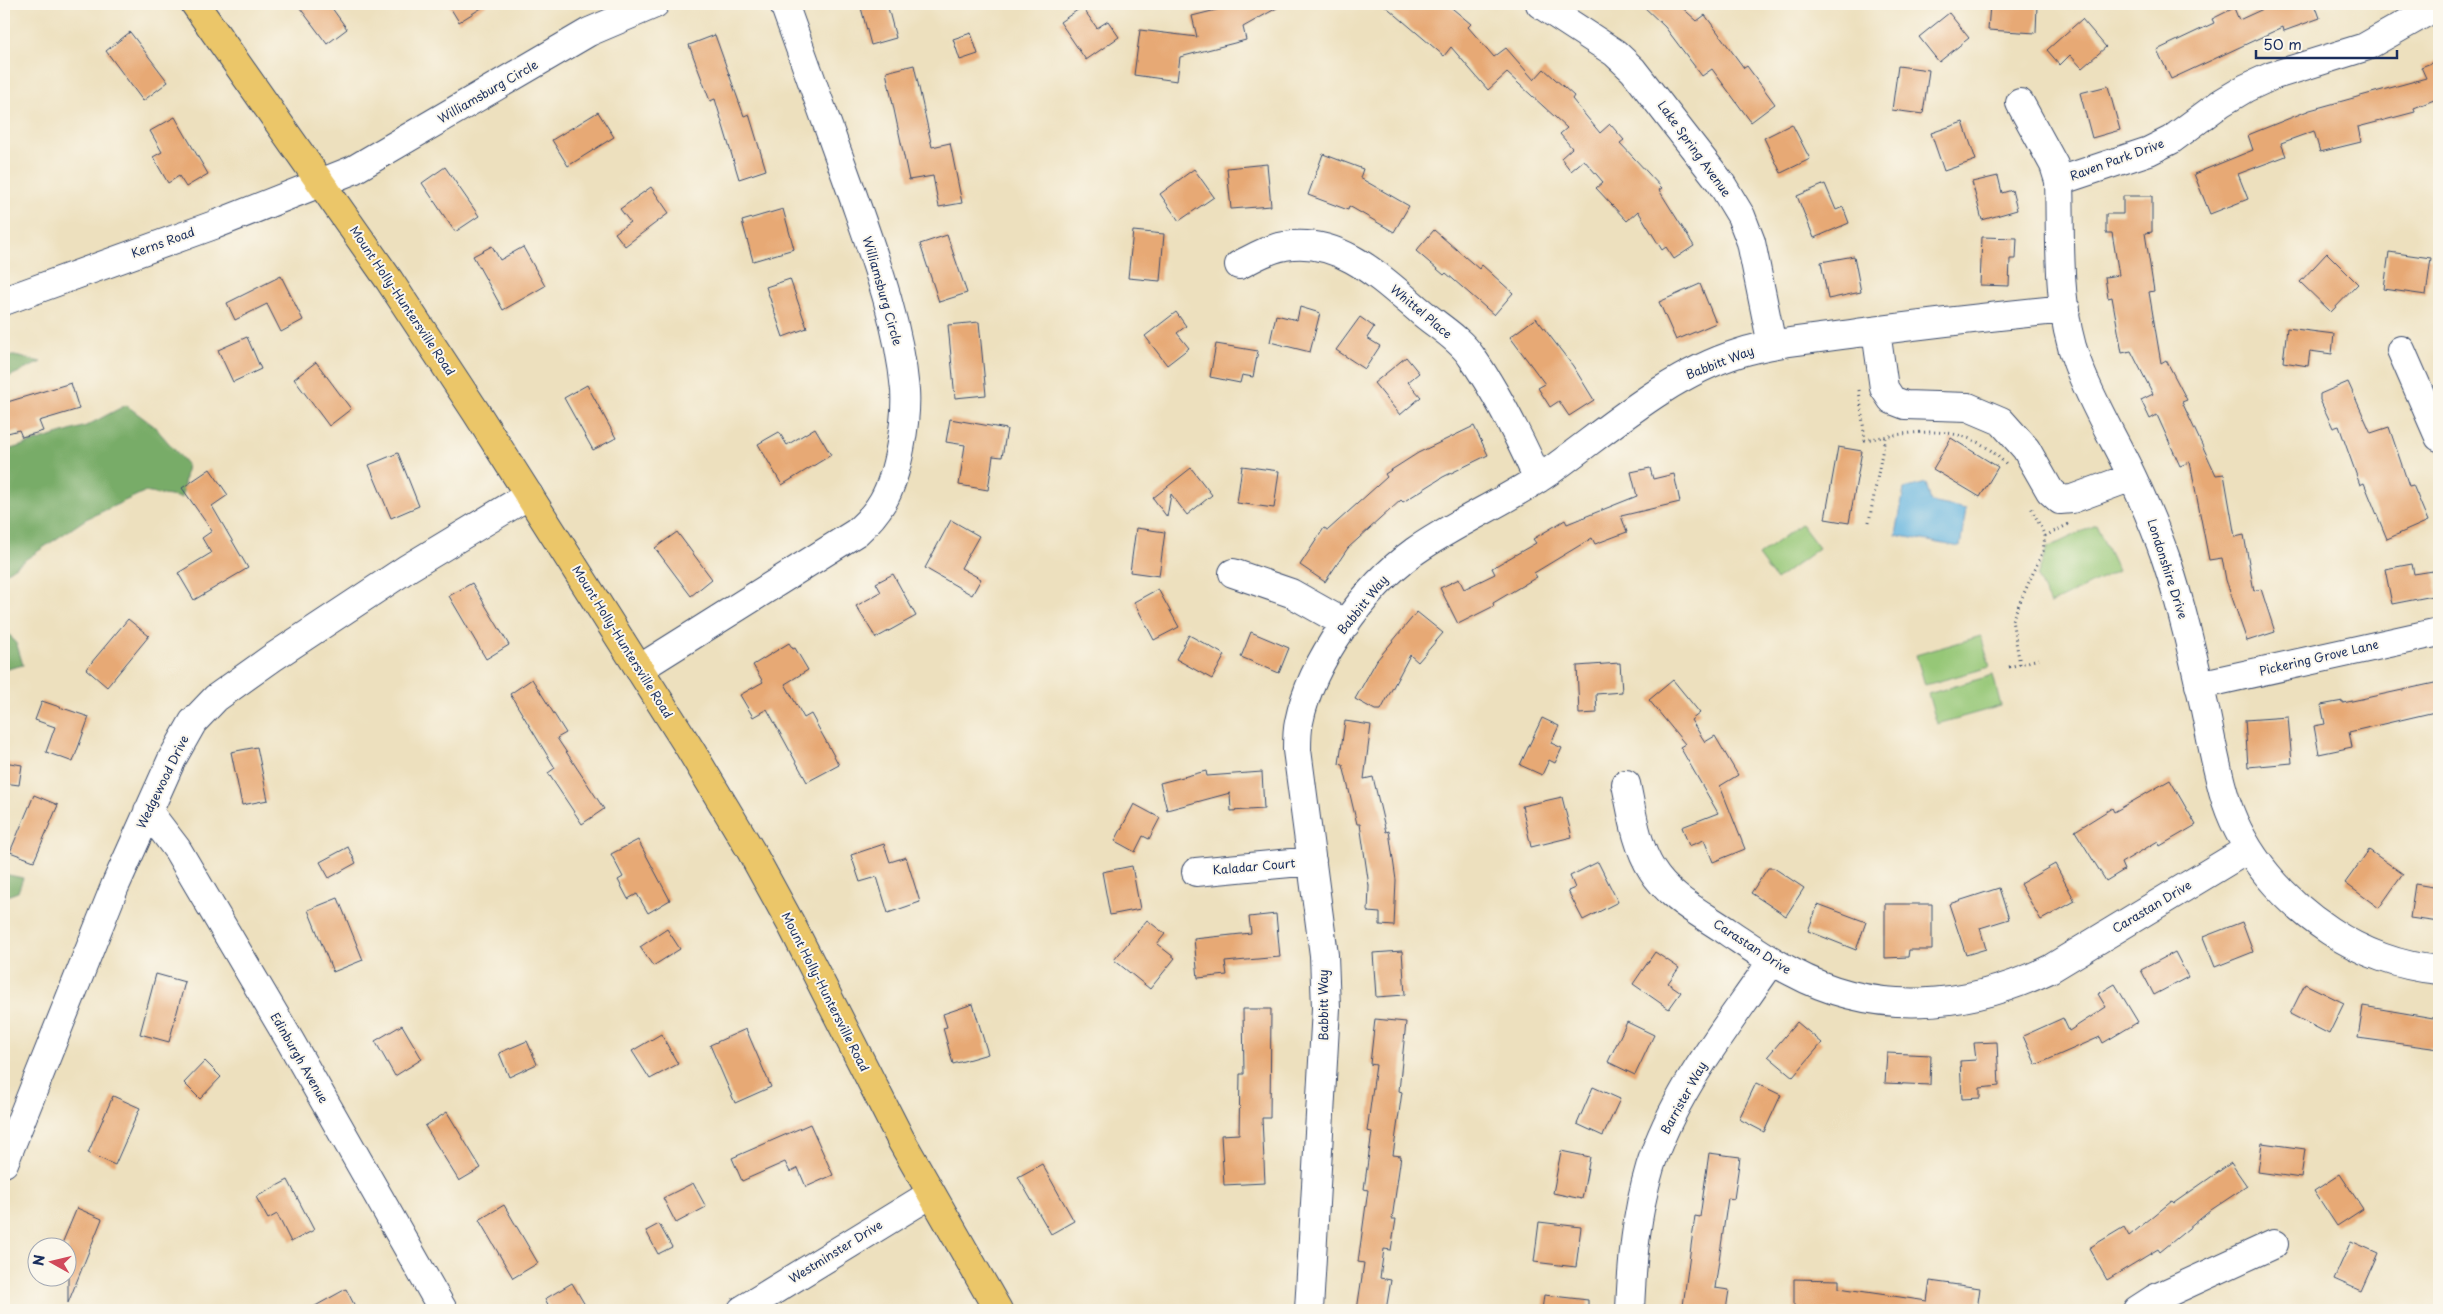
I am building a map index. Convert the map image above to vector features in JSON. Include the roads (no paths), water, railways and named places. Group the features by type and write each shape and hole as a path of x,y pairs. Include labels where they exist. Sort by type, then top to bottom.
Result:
{"main road":[{"name":"Mount Holly-Huntersville Road","path":"195,4 389,280 639,669 756,860 930,1194 998,1310"}],"street":[{"name":"Williamsburg Circle","path":"321,182 353,170 589,32 655,4"},
{"name":"Williamsburg Circle","path":"639,669 857,532 870,519 883,500 898,453 904,414 905,392 901,357 890,312 865,230 784,4"},
{"name":"Raven Park Drive","path":"2059,180 2149,151 2171,140 2193,122 2246,88 2272,76 2365,47 2439,4"},
{"name":"Lake Spring Avenue","path":"1548,6 1615,53 1633,70 1721,183 1741,216 1752,242 1772,345"},
{"name":"Londonshire Drive","path":"2020,103 2054,165 2059,180 2066,309 2076,361 2093,400 2132,477 2162,548 2177,594 2226,801 2248,849 2286,898 2342,939 2368,952 2404,963 2439,970"},
{"name":"Kerns Road","path":"4,301 214,225 321,182"},
{"name":"Whittel Place","path":"1239,265 1262,253 1284,246 1297,245 1327,248 1355,259 1470,353 1492,388 1538,479"},
{"name":"Babbitt Way","path":"1309,1310 1326,1008 1324,955 1298,760 1298,723 1311,685 1326,654 1370,592 1414,551 1538,479 1660,390 1681,378 1739,353 1772,345 1876,331 2066,309"},
{"path":"1876,331 1884,388 1892,400 1905,405 1968,407 2001,420 2026,449 2050,491 2060,500 2072,499 2132,477"},
{"path":"2401,350 2439,437"},
{"name":"Wedgewood Drive","path":"4,1163 115,886 172,759 193,722 216,698 272,658 408,568 529,496"},
{"path":"1233,573 1291,593 1346,624"},
{"name":"Pickering Grove Lane","path":"2199,685 2439,632"},
{"name":"Carastan Drive","path":"1626,784 1644,855 1662,883 1681,900 1772,962 1794,974 1833,990 1886,1001 1940,1003 1992,993 2050,969 2248,849"},
{"name":"Edinburgh Avenue","path":"148,811 177,849 192,874 289,1039 443,1310"},
{"name":"Kaladar Court","path":"1196,872 1312,861"},
{"name":"Barrister Way","path":"1630,1310 1634,1244 1642,1197 1662,1137 1677,1106 1707,1057 1772,962"},
{"name":"Westminster Drive","path":"742,1310 930,1194"},
{"path":"2137,1310 2154,1299 2274,1244"}],"water":[{"path":"1926,483 1931,502 1966,509 1960,547 1896,535 1904,489"}]}
